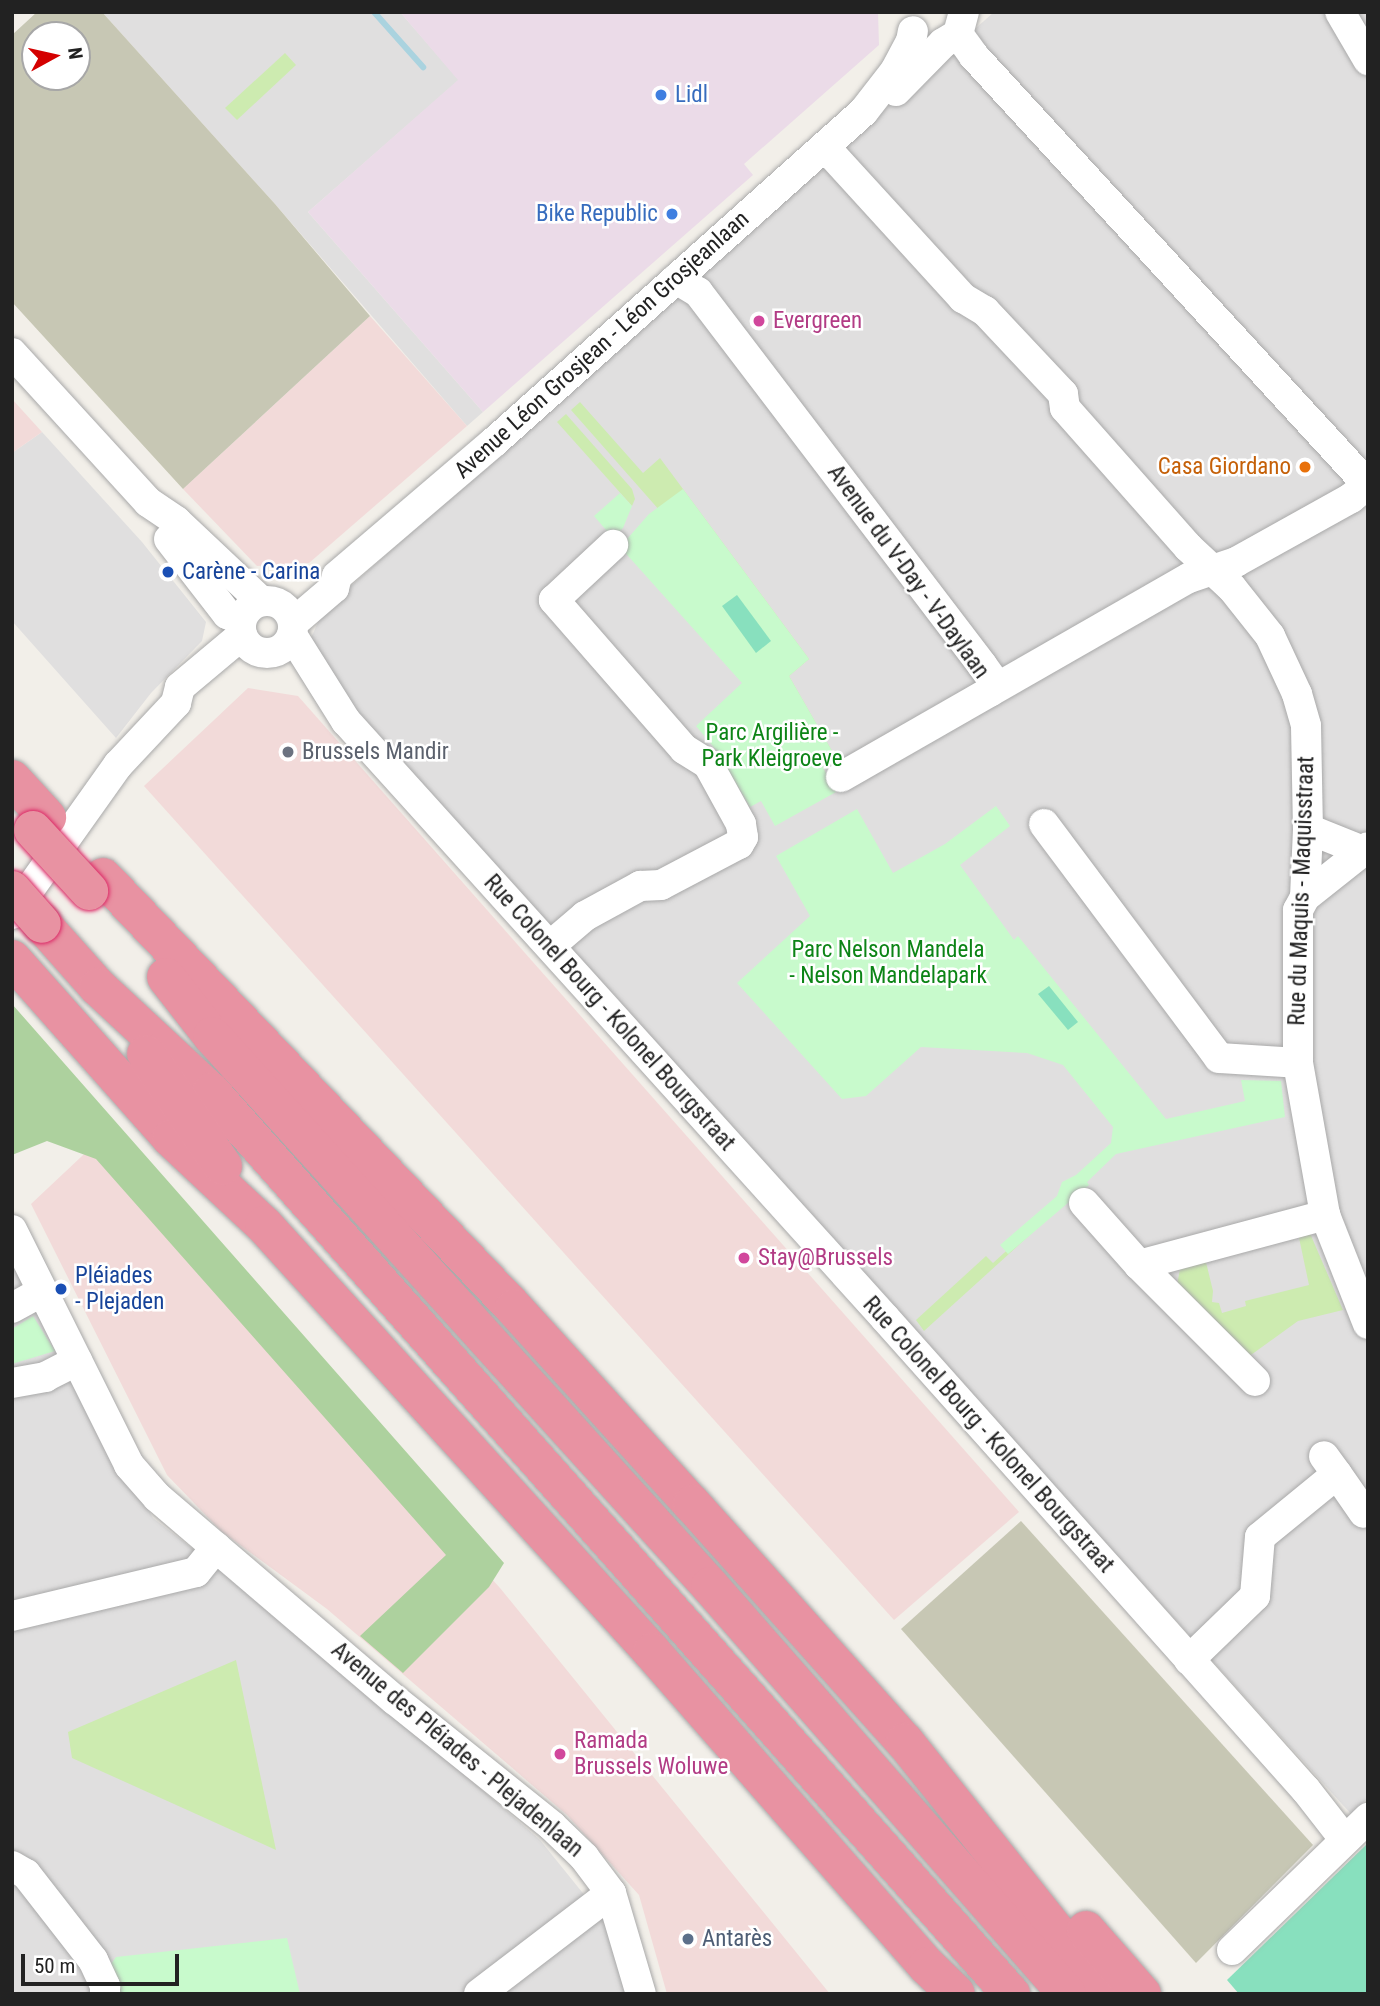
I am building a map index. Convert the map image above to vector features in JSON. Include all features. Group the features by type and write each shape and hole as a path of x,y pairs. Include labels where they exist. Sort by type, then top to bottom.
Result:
{"highway":[{"path":"12,779 31,818 514,1308 905,1742 1105,1994"},
{"path":"96,884 212,1036 709,1586 1067,1994"},
{"path":"12,890 27,919 211,1092 817,1771 1011,1994"},
{"path":"14,960 164,1131 264,1225 652,1652 936,1980 956,1994"},
{"path":"98,987 264,1225"},
{"path":"905,1742 985,1815 1142,1994"}],"street":[{"path":"1340,12 1368,60"},
{"name":"Avenue Léon Grosjean - Léon Grosjeanlaan","path":"910,22 928,42 961,25"},
{"name":"Avenue Léon Grosjean - Léon Grosjeanlaan","path":"266,628 334,588 337,576 864,111 895,71 911,41 910,22"},
{"path":"841,777 1189,578 1215,572 1351,498 1368,484 982,65 961,25"},
{"name":"Avenue Léon Grosjean - Léon Grosjeanlaan","path":"864,111 878,107 961,25"},
{"name":"Rue du Maquis - Maquisstraat","path":"825,146 963,298 985,311 1063,394 1065,408 1188,547 1232,588 1270,636 1297,694 1306,726 1308,829 1305,897 1298,910 1298,1063 1325,1215 1368,1324"},
{"name":"Avenue du V-Day - V-Daylaan","path":"676,279 684,304 966,677 977,690 990,692"},
{"name":"Rue Colonel Bourg - Kolonel Bourgstraat","path":"12,353 148,502 163,531 202,576 227,614 266,628 282,662 323,708 346,721 550,946 1306,1790 1345,1840"},
{"path":"550,946 585,916 640,886 661,885 739,844 743,837 741,824 708,765 684,749 554,600 613,545"},
{"path":"27,919 118,765 176,703 180,687 266,628"},
{"path":"1044,824 1219,1058 1298,1063"},
{"path":"1308,829 1366,849"},
{"path":"1305,897 1366,849"},
{"path":"1084,1203 1139,1265 1255,1381"},
{"path":"1139,1265 1325,1215"},
{"name":"Avenue des Pléiades - Plejadenlaan","path":"12,1230 129,1465 157,1497 395,1700 552,1826 584,1857 611,1893 641,1994"},
{"path":"12,1308 43,1291"},
{"path":"12,1382 45,1377 77,1360"},
{"path":"1189,1660 1255,1597 1261,1537 1331,1465 1364,1513"},
{"path":"12,1616 196,1572 216,1546"},
{"path":"1232,1950 1368,1818"},
{"path":"12,1866 26,1874 93,1960 105,1986 105,1994"},
{"path":"479,1994 611,1893"}],"shaded area":[{"path":"37,12 102,12 275,204 370,316 183,489 12,302 12,35 21,27 21,91 91,91 91,21 27,21"},
{"path":"102,12 400,12 459,80 308,212 483,412 467,426 275,204"},
{"path":"400,12 878,12 879,45 744,164 753,175 483,412 308,212 458,80"},
{"path":"994,12 1368,12 1368,1798 1351,1814 316,670 311,638 323,611"},
{"path":"370,316 467,426 309,563 257,566 183,489"},
{"path":"12,399 42,432 12,453"},
{"path":"42,432 142,542 206,622 202,641 151,693 116,738 12,621 12,453"},
{"path":"248,688 298,696 1019,1512 894,1620 144,786"},
{"path":"98,1141 500,1588 830,1994 667,1994 639,1895 567,1815 327,1609 221,1531 167,1475 31,1204"},
{"path":"12,1255 61,1356 153,1518 306,1637 540,1840 607,1923 627,1994 12,1994"},
{"path":"1021,1521 1313,1845 1196,1963 901,1629"}],"green space":[{"path":"285,53 296,65 237,120 225,108"},
{"path":"580,402 643,473 660,458 809,659 789,676 836,758 822,766 836,792 668,520 571,410"},
{"path":"566,414 632,489 635,499 632,506 557,422"},
{"name":"Parc Argilière - Park Kleigroeve","path":"683,489 809,659 789,676 836,758 822,766 836,792 775,826 761,801 750,807 717,751 696,726 742,683 620,547 649,514"},
{"path":"620,493 632,506 623,528 613,538 594,516"},
{"path":"737,595 771,641 756,653 722,606"},
{"name":"Parc Nelson Mandela - Nelson Mandelapark","path":"996,806 1010,826 960,865 1014,940 1018,936 1166,1119 1245,1101 1241,1080 1281,1081 1285,1117 1116,1154 1087,1182 1089,1185 1008,1254 1000,1245 1057,1196 1062,1182 1076,1175 1111,1143 1113,1127 1063,1065 1027,1053 921,1047 866,1096 842,1099 737,983 810,916 776,856 857,809 893,873 945,844"},
{"path":"1049,986 1078,1022 1068,1030 1038,994"},
{"path":"12,1004 504,1563 489,1587 403,1673 360,1636 446,1555 96,1159 47,1141 12,1155"},
{"path":"1061,1201 1064,1204 924,1331 916,1320 986,1256 993,1263"},
{"path":"1309,1231 1343,1310 1298,1321 1244,1360 1177,1285 1180,1269 1205,1258 1213,1291 1212,1302 1219,1303 1222,1313 1246,1306 1245,1301 1309,1285 1298,1233"},
{"path":"33,1316 55,1351 12,1364 12,1329"},
{"path":"236,1660 276,1850 72,1758 68,1732"},
{"path":"1368,1843 1368,1994 1239,1994 1227,1980"},
{"path":"287,1938 300,1994 119,1994 111,1964 116,1957"}],"waterway":[{"path":"374,12 423,67"}],"place":[{"name":"Lidl","path":"661,95"},
{"name":"Bike Republic","path":"672,214"},
{"name":"Evergreen","path":"759,321"},
{"name":"Casa Giordano","path":"1305,467"},
{"name":"Carène - Carina","path":"168,572"},
{"name":"Brussels Mandir","path":"288,752"},
{"name":"Stay@Brussels","path":"744,1258"},
{"name":"Pléiades - Plejaden","path":"61,1289"},
{"name":"Ramada Brussels Woluwe","path":"560,1754"},
{"name":"Antarès","path":"688,1939"}]}
